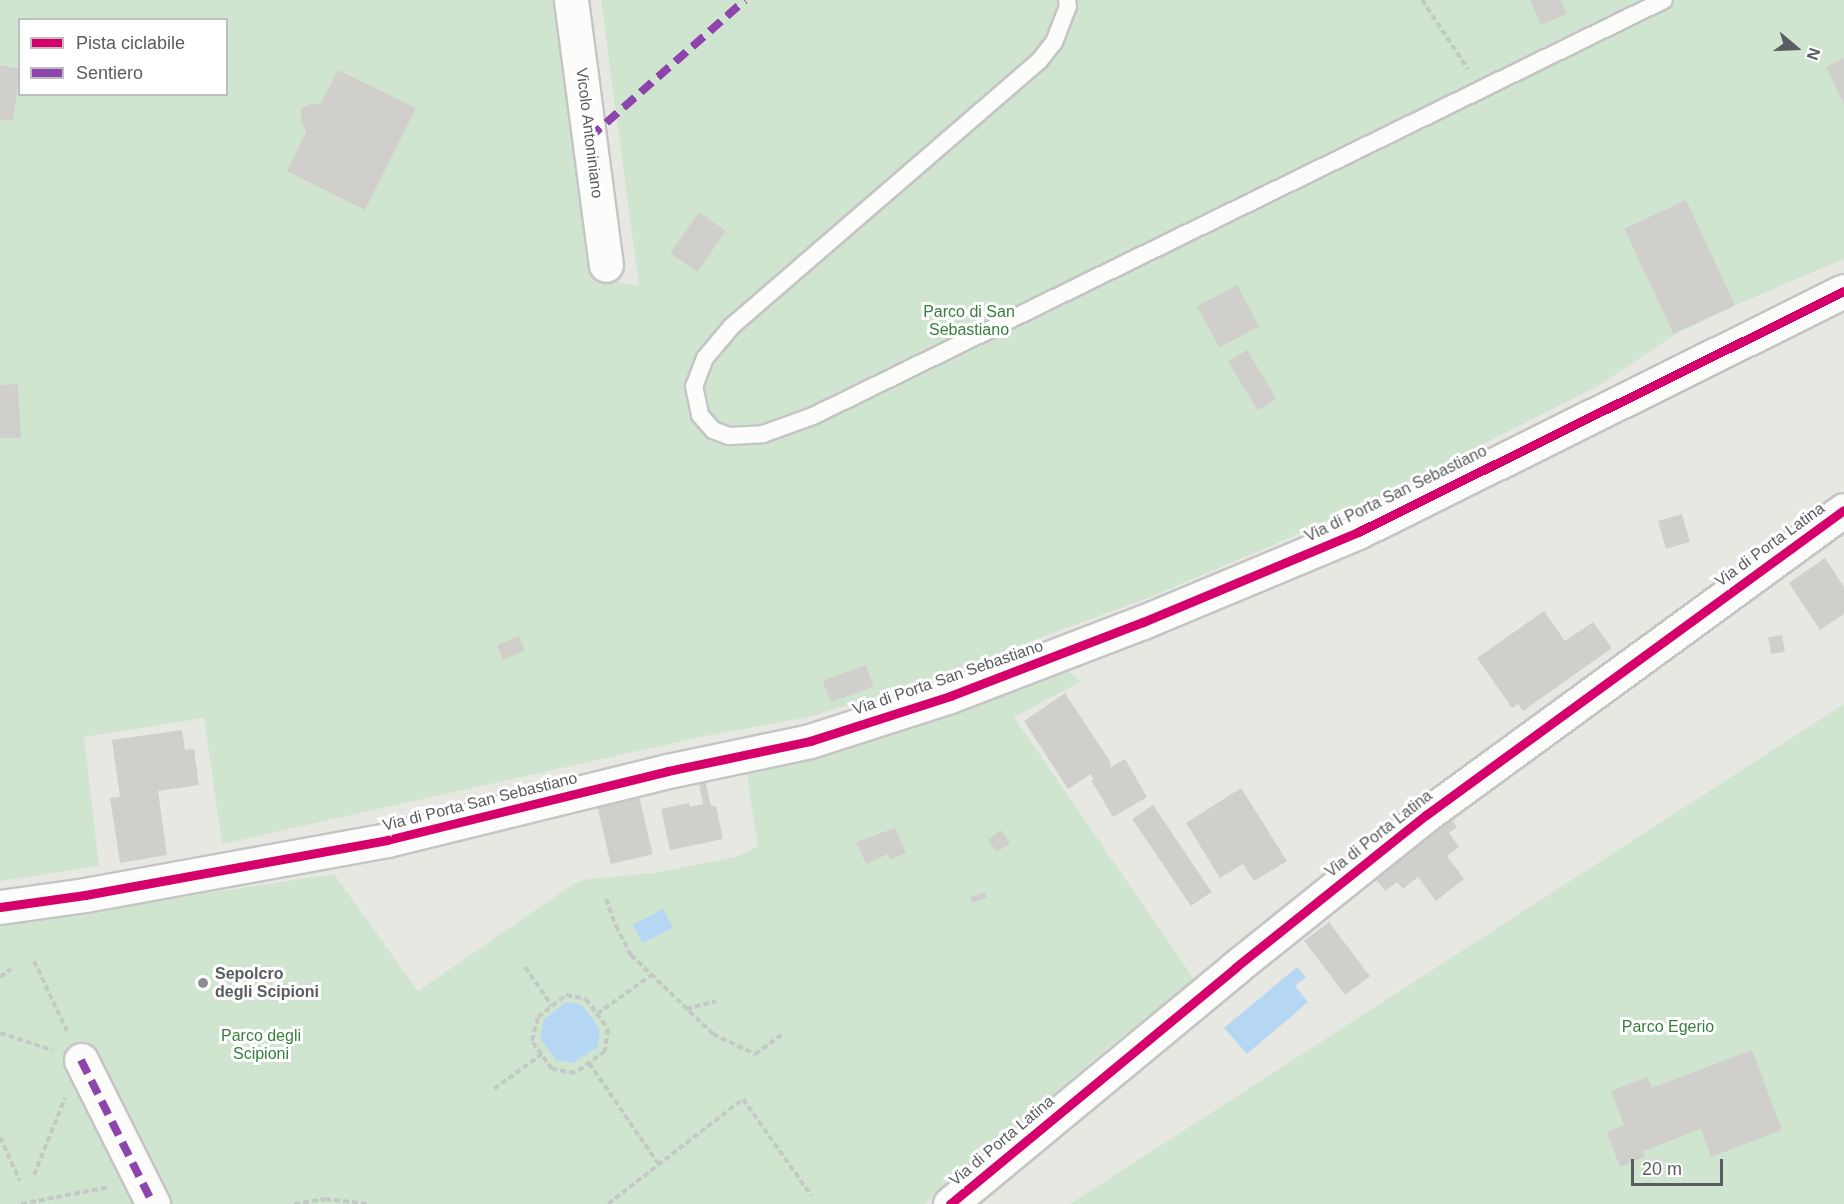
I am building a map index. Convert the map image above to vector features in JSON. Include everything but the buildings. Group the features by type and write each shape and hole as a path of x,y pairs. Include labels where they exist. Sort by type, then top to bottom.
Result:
{"street":[{"name":"Vicolo Antoniniano","path":"571,0 606,265"},
{"name":"Via di Porta San Sebastiano","path":"0,907 97,893 387,840 668,771 810,741 950,696 1143,622 1358,532 1844,291"},
{"name":"Via di Porta Latina","path":"950,1204 1236,967 1426,815 1844,510"},
{"path":"81,1060 148,1192"}],"lane":[{"path":"1067,0 1068,6 1054,42 1039,61 732,326 705,358 694,386 700,415 713,430 729,436 763,434 813,416 1664,0"}],"path":[{"path":"1422,0 1483,89"},
{"path":"606,899 616,927 631,955 713,1034 755,1054 784,1033"},
{"path":"33,1175 81,1060 34,961"},
{"path":"525,967 552,1006"},
{"path":"0,977 11,969"},
{"path":"597,1014 651,975"},
{"path":"566,995 586,999 608,1029 605,1051 575,1072 552,1069 532,1041 538,1017 552,1006 566,995"},
{"path":"685,1009 716,1001"},
{"path":"0,1033 81,1060"},
{"path":"494,1089 542,1054"},
{"path":"589,1063 659,1165"},
{"path":"608,1204 743,1099 811,1195"},
{"path":"0,1137 20,1181"},
{"path":"21,1204 148,1192"},
{"path":"294,1204 325,1199 369,1204"}],"green space":[{"name":"Parco di San Sebastiano","path":"0,0 564,0 591,277 639,286 601,0 1844,0 1844,259 1736,305 1676,334 1598,386 1377,498 1148,598 910,686 809,717 700,737 222,844 204,718 84,737 99,866 0,881"},
{"name":"Parco degli Scipioni","path":"1068,670 1080,682 1014,717 1196,982 1114,1043 924,1204 0,1204 0,924 334,874 418,991 575,883 588,879 654,873 736,857 758,846 746,770 901,725"},
{"name":"Parco Egerio","path":"1844,704 1844,1204 1070,1204"}],"water":[{"path":"663,909 673,928 643,944 633,925"},
{"path":"1297,967 1306,977 1295,986 1308,1002 1247,1054 1224,1028"},
{"path":"566,1002 582,1005 600,1029 598,1047 573,1063 556,1060 540,1038 544,1019"}],"marked path":[{"path":"589,138 745,0"},
{"path":"81,1060 153,1204"}],"cycle path":[{"path":"0,907 85,895 387,840 668,771 810,741 950,696 1143,622 1358,532 1844,291"},
{"path":"950,1204 1236,967 1426,815 1844,510"}],"place":[{"name":"Sepolcro degli Scipioni","path":"203,983"}]}
